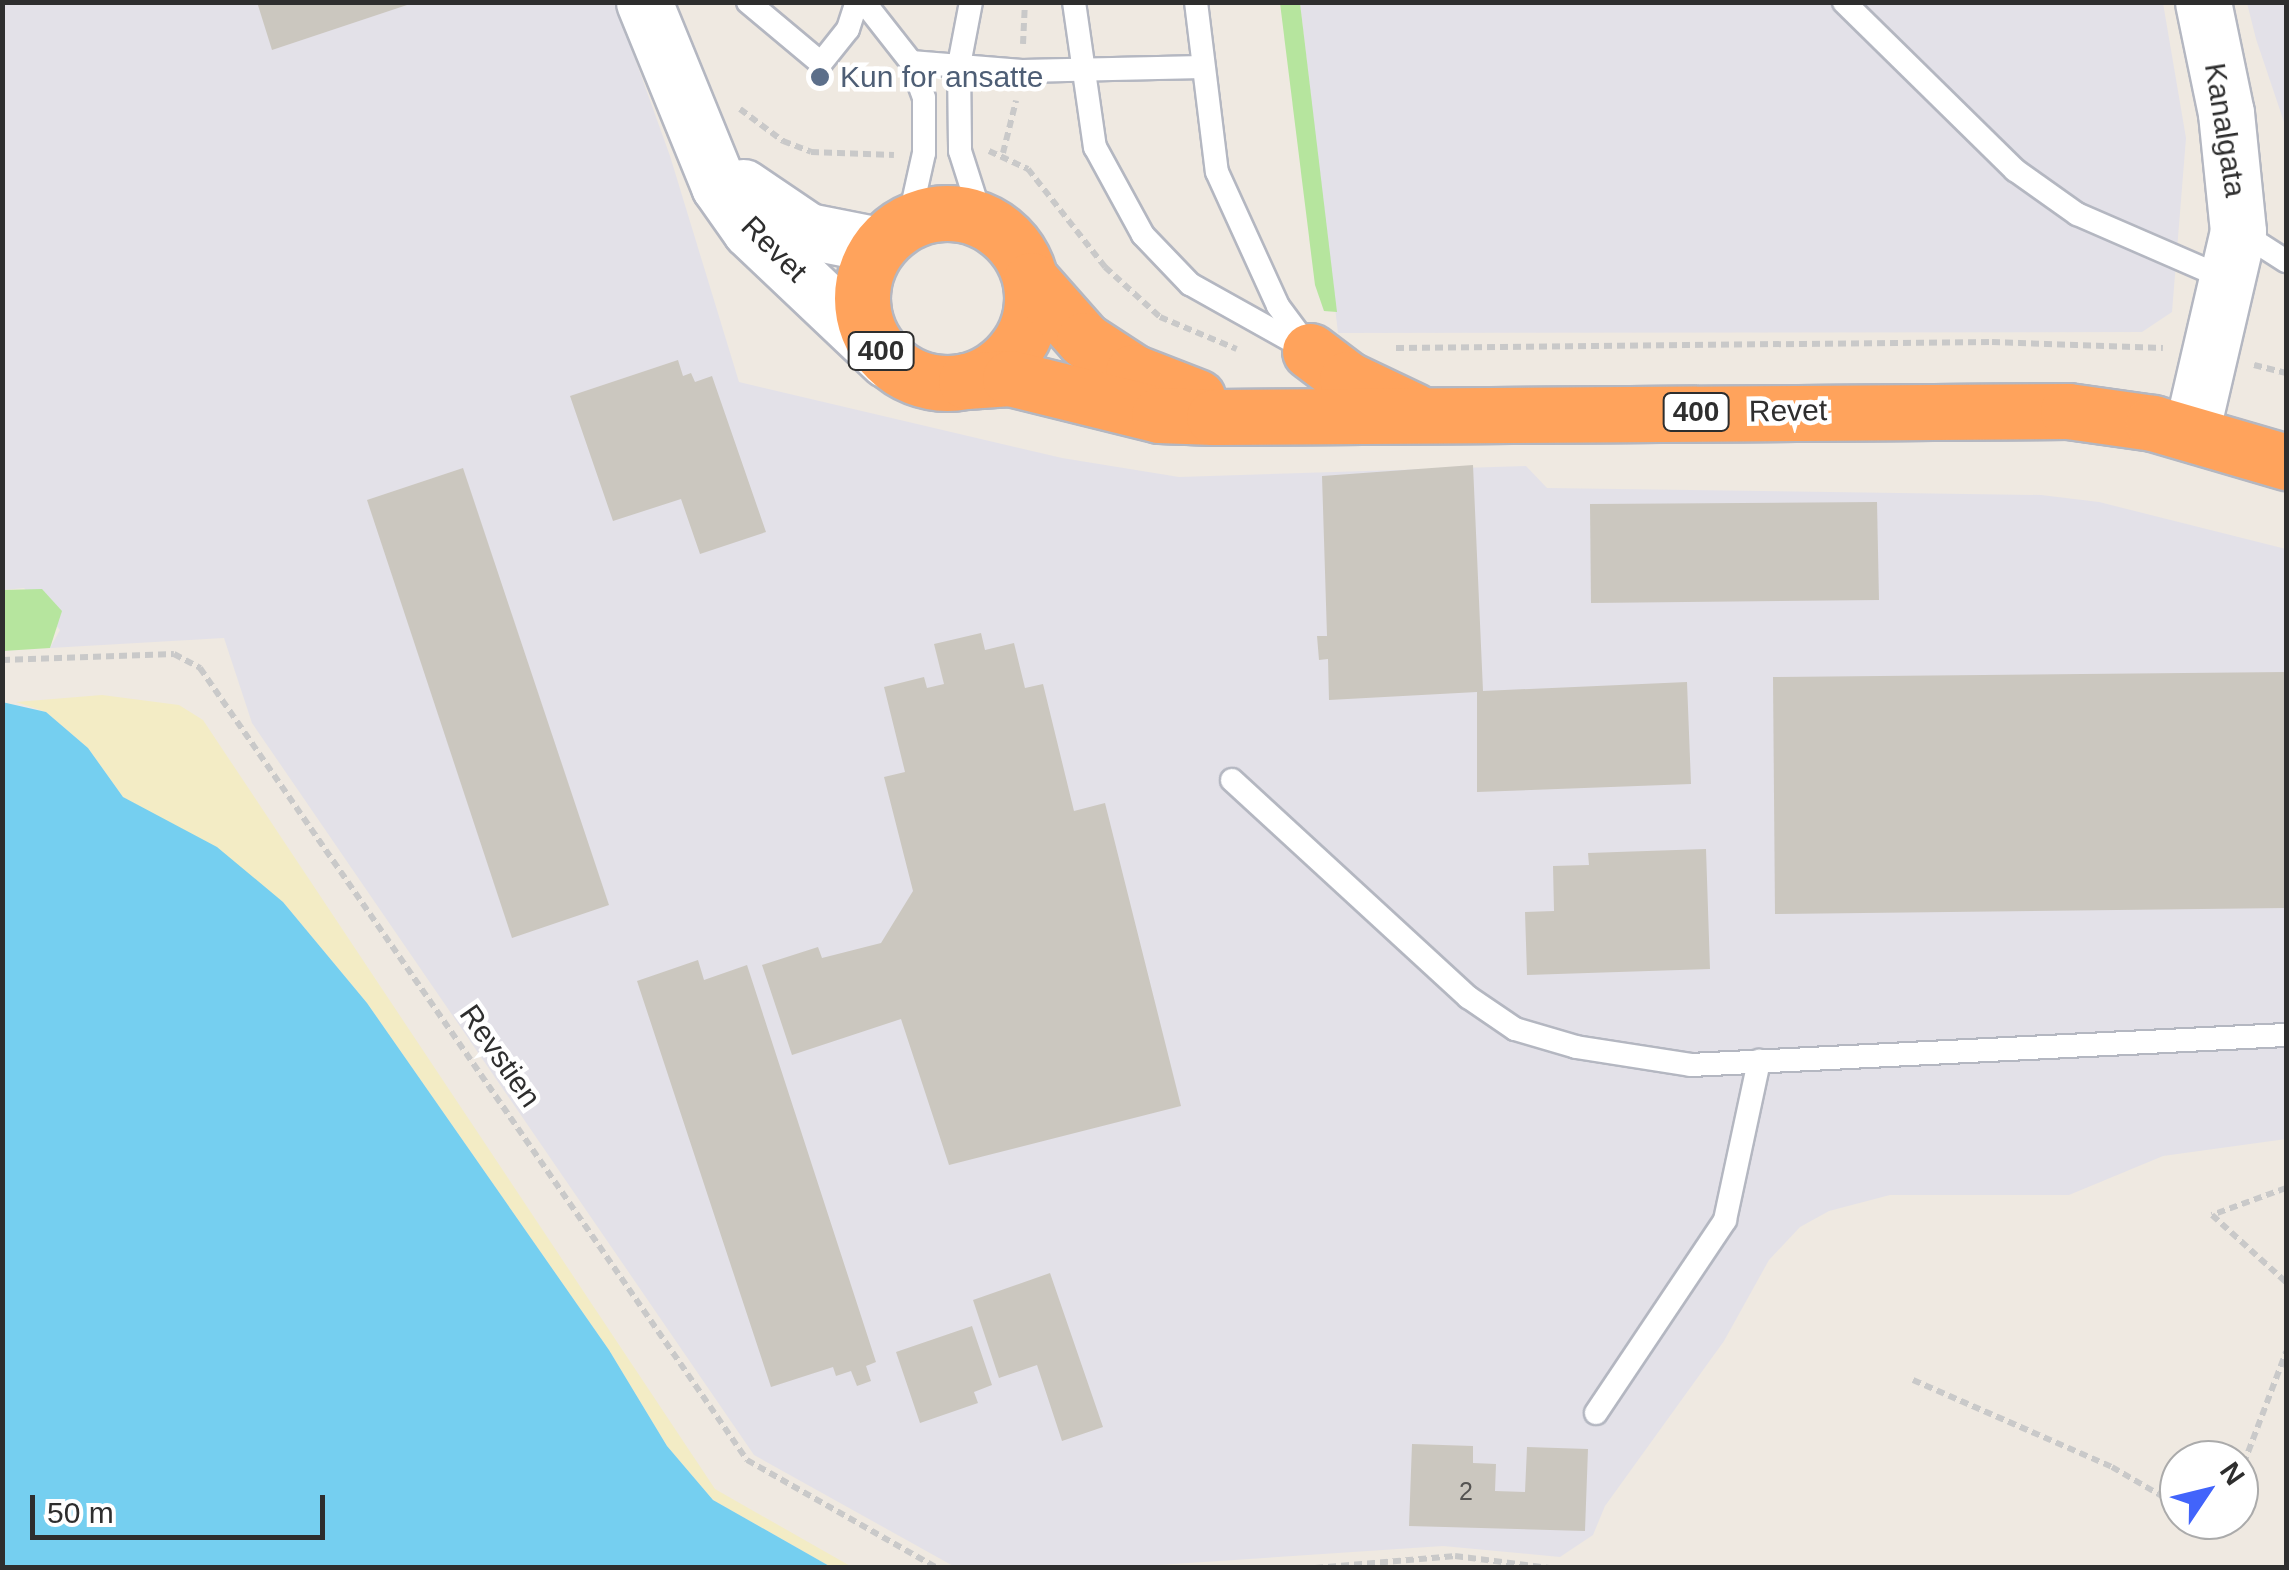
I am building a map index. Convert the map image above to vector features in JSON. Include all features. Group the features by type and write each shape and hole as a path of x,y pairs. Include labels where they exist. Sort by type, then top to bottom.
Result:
{"highway":[{"path":"894,232 957,212 982,220"},
{"name":"400","path":"982,220 1013,243 1031,280"},
{"name":"400","path":"894,232 865,270 862,306 868,333 887,360 938,383 966,382"},
{"path":"966,382 998,367 1019,345 1032,312 1031,280"},
{"name":"Revet","path":"1031,280 1084,340 1133,372 1170,390 1264,413"},
{"name":"400","path":"1310,351 1347,379 1425,416"},
{"name":"Revet","path":"966,382 1036,382 1159,414 1425,416 1983,409 2068,411 2192,433"},
{"name":"400","path":"2192,433 2286,462"}],"street":[{"name":"Revet","path":"644,2 709,111 721,168 770,210 808,231 894,232"},
{"name":"Kanalgata","path":"2192,433 2233,255 2226,113 2202,2"},
{"name":"Revet","path":"709,111 719,186 750,230 887,360"}],"lane":[{"path":"748,2 821,63 848,29 860,2 911,62 924,98 924,153 894,232"},
{"path":"971,2 960,65 960,151 982,220"},
{"path":"1074,2 1080,71 1095,147 1142,235 1190,284 1310,351"},
{"path":"1196,2 1218,172 1278,306 1310,351"},
{"path":"1844,2 2015,170 2077,214 2233,255 2286,262"},
{"path":"911,62 1080,71 1203,67"},
{"path":"1232,780 1320,866 1468,997 1515,1029 1620,1057 1691,1065 2286,1036"},
{"path":"1596,1413 1725,1220 1759,1061"}],"path":[{"path":"709,111 810,152 908,155"},
{"path":"1386,348 1992,342 2153,347"},
{"path":"2265,367 2286,373"},
{"name":"Revstien","path":"2,660 174,654 200,668 747,1460 937,1568"},
{"path":"2286,1188 2212,1215 2286,1282"},
{"path":"2253,1440 2286,1352"},
{"path":"1913,1380 2112,1466 2159,1494"},
{"path":"1314,1568 1455,1556 1550,1568"}],"shaded area":[{"path":"3,3 615,3 670,156 739,382 1062,458 1179,477 1526,466 1547,488 2041,495 2099,502 2286,549 2286,1139 2163,1156 2069,1195 1890,1195 1829,1211 1800,1227 1769,1260 1724,1341 1605,1506 1593,1535 1560,1557 1443,1546 1128,1567 955,1567 754,1455 252,723 224,638 50,648 60,630 24,588 3,590"},
{"path":"1300,3 2163,3 2186,138 2172,312 2142,332 1338,333"},
{"path":"2247,3 2286,3 2286,128 2256,39"}],"green space":[{"path":"1280,3 1300,3 1337,312 1324,311 1315,285"},
{"path":"42,589 62,611 50,648 3,651 3,590"}],"sand":[{"path":"102,695 179,705 203,720 715,1489 852,1567 831,1567 713,1500 667,1446 609,1350 367,1003 283,902 123,797 88,748 46,712 16,702"}],"water":[{"path":"2,702 46,712 88,748 123,797 217,847 283,902 367,1003 609,1350 667,1446 713,1500 831,1567 3,1567"}],"building":[{"path":"257,2 406,2 407,5 272,50"},
{"path":"678,360 683,376 691,373 695,382 712,376 766,532 700,554 681,499 613,521 570,396"},
{"path":"1473,465 1483,691 1687,682 1691,784 1477,792 1477,692 1329,700 1328,659 1319,660 1317,636 1327,636 1322,476"},
{"path":"463,468 609,905 512,938 367,500"},
{"path":"1877,502 1879,600 1591,603 1590,504"},
{"path":"981,633 985,650 1014,643 1025,688 1043,684 1074,811 1105,803 1181,1106 949,1165 901,1019 792,1055 762,965 818,947 822,958 881,943 913,891 884,777 905,772 884,687 924,677 927,688 944,684 934,644"},
{"path":"2286,672 2286,908 1775,914 1773,677"},
{"path":"1706,849 1710,969 1527,975 1525,912 1554,911 1553,866 1589,865 1588,853"},
{"path":"698,960 704,980 747,965 876,1362 866,1366 871,1381 857,1386 851,1371 836,1376 833,1367 771,1387 637,981"},
{"path":"1050,1273 1103,1427 1062,1441 1037,1365 999,1378 973,1300"},
{"path":"972,1326 992,1385 974,1392 978,1403 920,1423 896,1352"},
{"path":"1412,1444 1473,1446 1473,1463 1496,1464 1495,1491 1525,1492 1527,1447 1588,1449 1585,1531 1409,1526"}],"place":[{"name":"Kun for ansatte","path":"820,77"}]}
